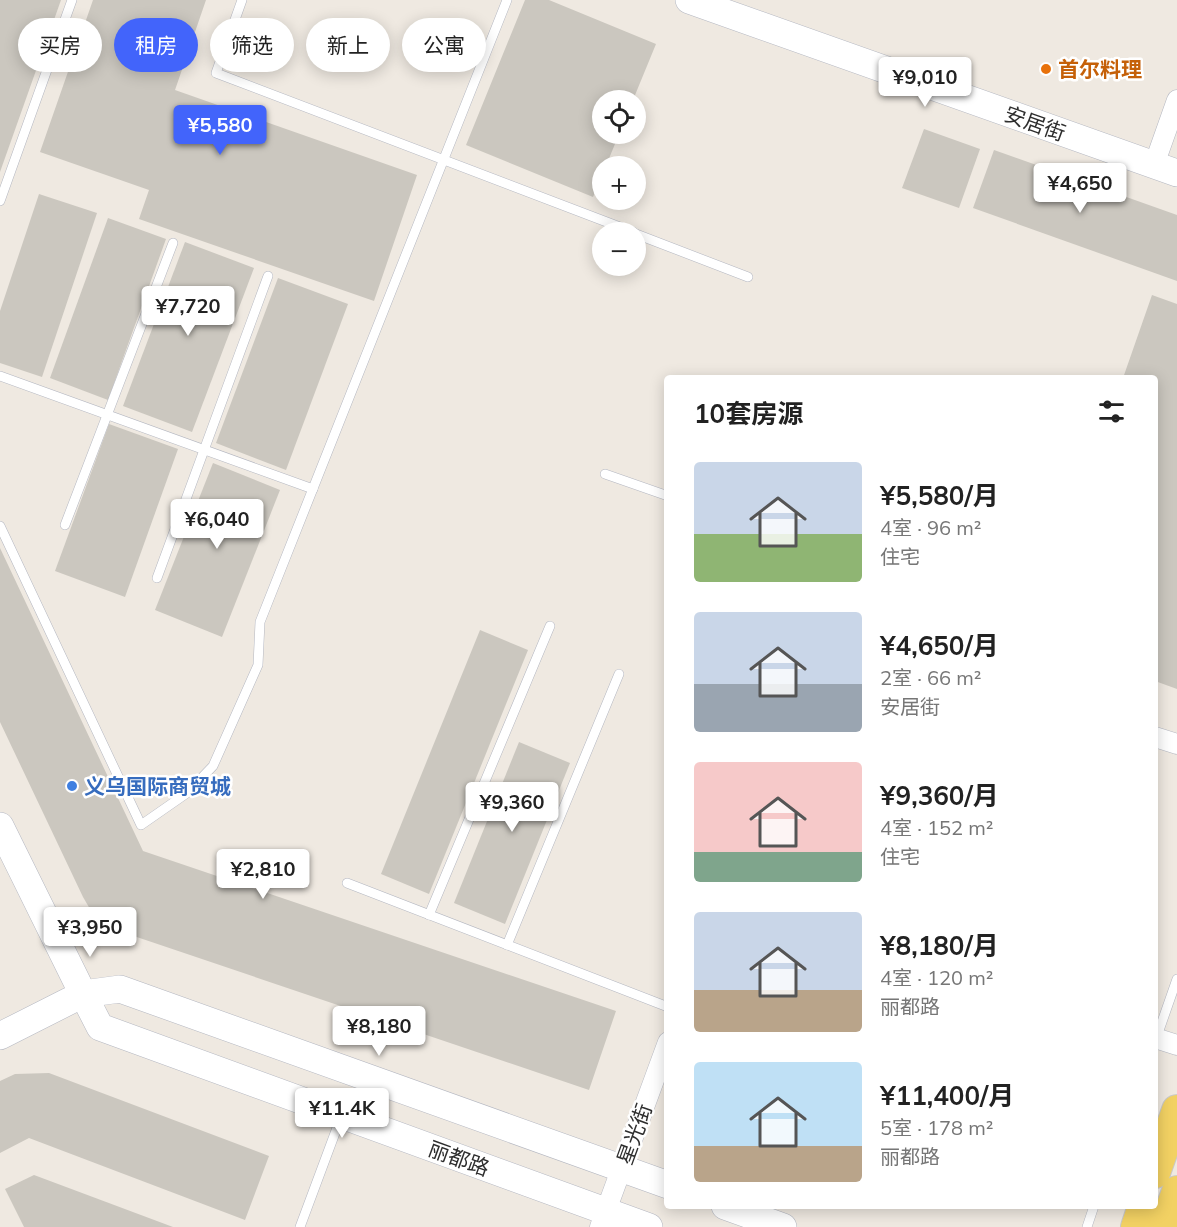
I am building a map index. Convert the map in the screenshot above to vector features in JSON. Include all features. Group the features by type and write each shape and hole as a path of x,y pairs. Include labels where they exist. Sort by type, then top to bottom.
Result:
{"main road":[{"path":"1158,1164 1177,1110"},
{"path":"1164,1227 1177,1191"},
{"path":"1136,1227 1142,1209"}],"street":[{"name":"安居街","path":"689,0 1166,169"},
{"path":"1166,169 1177,100"},
{"path":"1158,738 1177,744"},
{"name":"丽都路","path":"0,826 100,1027 341,1115 603,1219 649,1227"},
{"path":"0,1036 83,994 120,989 664,1184"},
{"path":"1158,1040 1177,1046"},
{"name":"星光街","path":"603,1219 664,1053"},
{"path":"733,1209 783,1227"}],"lane":[{"path":"0,201 72,0"},
{"path":"242,0 216,73 606,222"},
{"path":"0,526 141,825 187,793 213,766 258,665 260,622 507,0"},
{"path":"646,238 748,277"},
{"path":"65,525 173,243"},
{"path":"157,578 268,276"},
{"path":"0,376 314,489"},
{"path":"606,474 664,495"},
{"path":"429,915 550,626"},
{"path":"507,945 619,674"},
{"path":"347,883 664,1005"},
{"path":"1158,1031 1177,979"},
{"path":"300,1227 341,1115"},
{"path":"1087,1227 1093,1209"}],"building":[{"path":"0,0 61,0 55,18 18,18 18,72 35,72 0,172"},
{"path":"93,0 206,0 198,23 198,18 114,18 114,72 181,72 175,90 417,175 374,301 139,219 149,190 40,152 68,72 102,72 102,18 87,18"},
{"path":"525,0 549,0 656,44 637,90 592,90 592,144 615,144 610,156 592,156 592,197 466,145"},
{"path":"924,129 980,149 959,208 902,188"},
{"path":"994,150 1177,215 1177,281 973,208"},
{"path":"39,194 97,213 42,377 0,363 0,311"},
{"path":"108,218 166,239 108,400 50,378"},
{"path":"185,242 254,268 192,432 123,406"},
{"path":"278,278 348,304 286,470 216,443"},
{"path":"1152,295 1177,304 1177,689 1158,682 1158,375 1124,375"},
{"path":"109,424 178,449 125,597 55,571"},
{"path":"213,463 280,490 222,637 155,610"},
{"name":"义乌国际商贸城","path":"0,548 143,851 616,1011 589,1090 116,930 90,909 0,722"},
{"path":"480,630 528,650 429,894 381,874"},
{"path":"519,742 570,763 505,924 454,903"},
{"path":"49,1073 269,1156 245,1220 29,1138 0,1153 0,1081 15,1074"},
{"path":"34,1175 173,1227 24,1227 5,1189"}],"place":[{"name":"首尔料理","path":"1046,69"},
{"name":"义乌国际商贸城","path":"72,786"}]}
